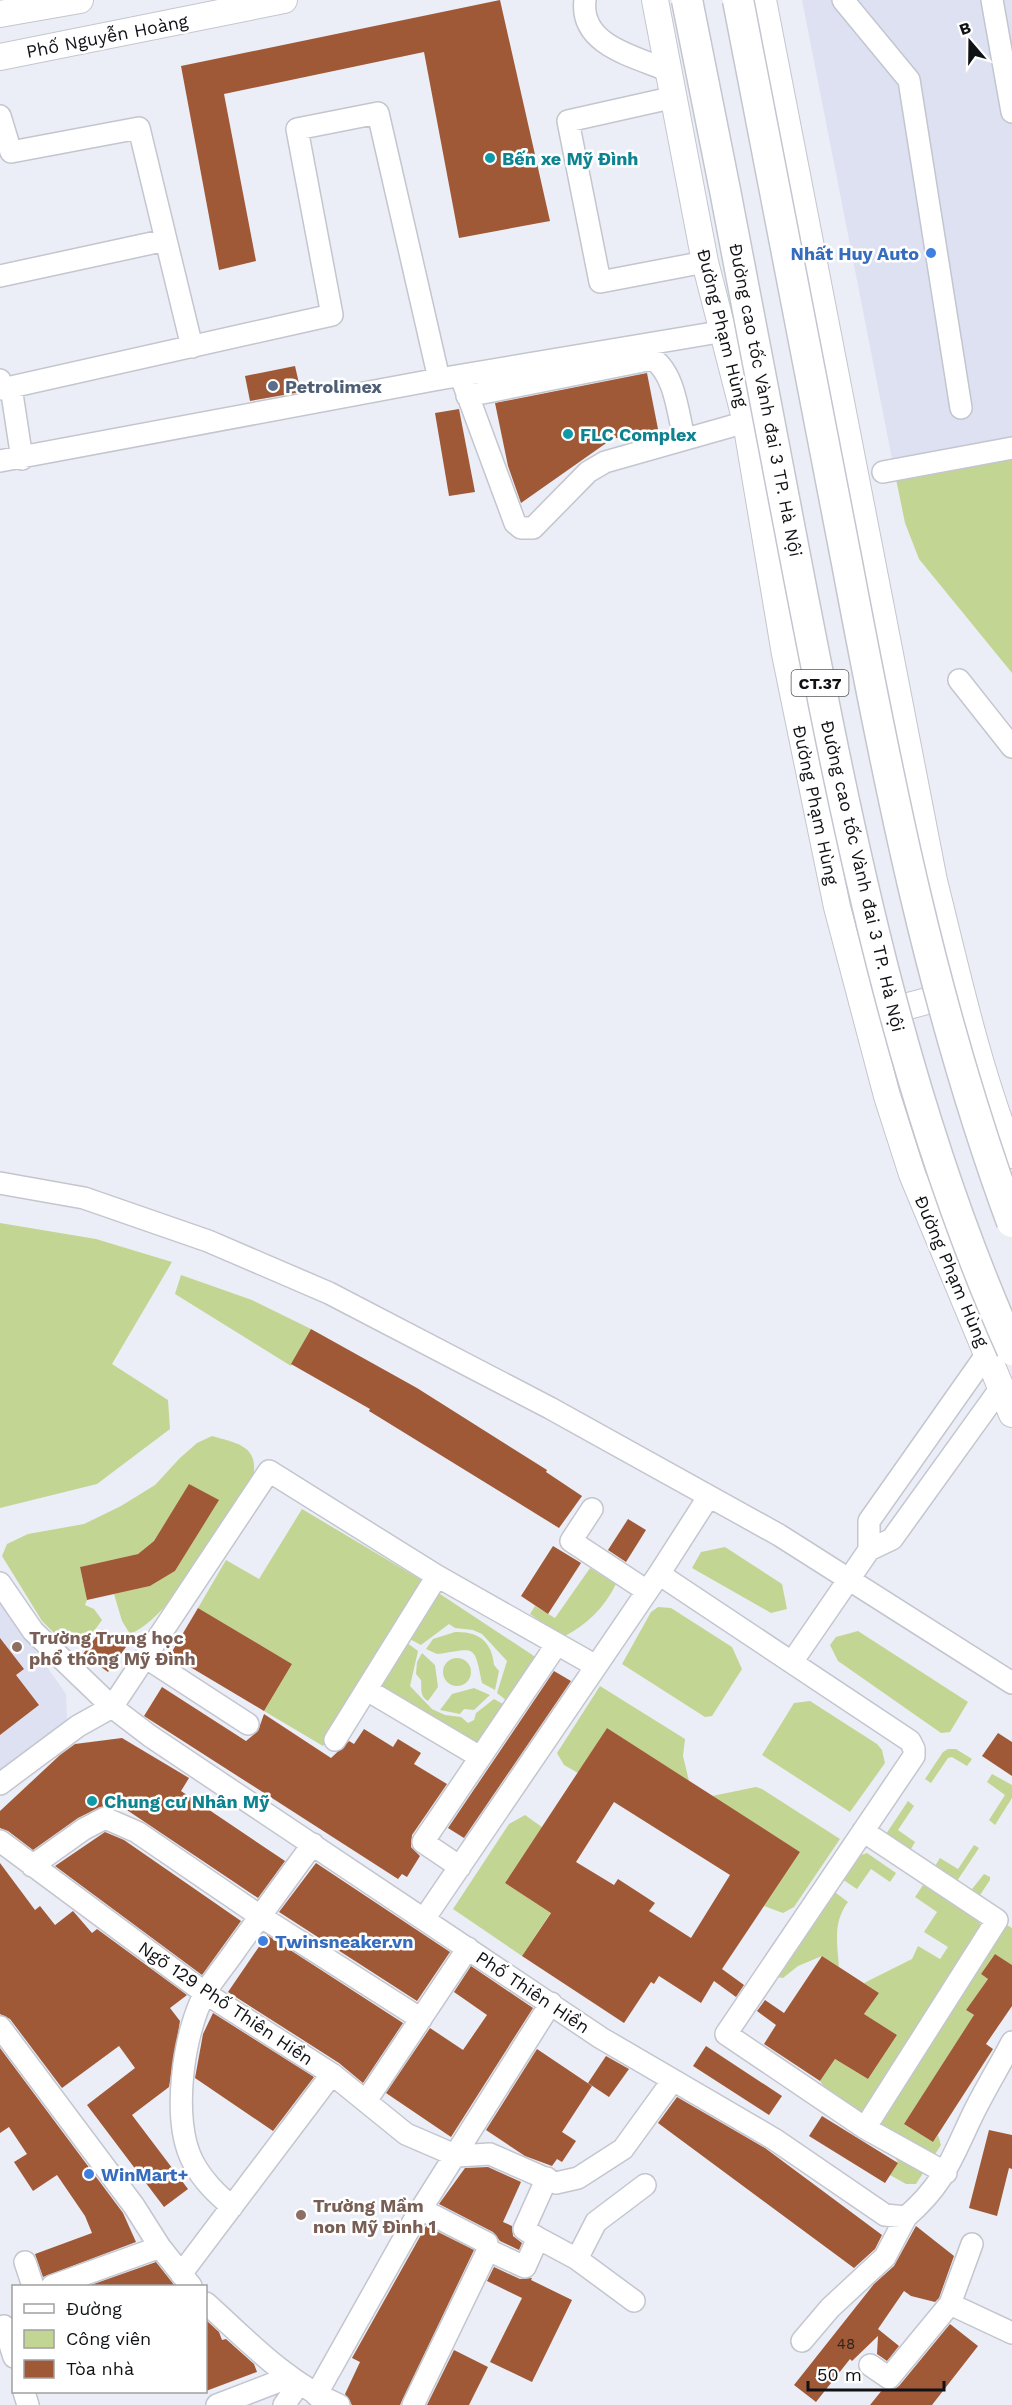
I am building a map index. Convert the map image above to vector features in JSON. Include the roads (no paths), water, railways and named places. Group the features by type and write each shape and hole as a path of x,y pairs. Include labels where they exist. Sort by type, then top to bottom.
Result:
{"highway":[{"name":"Đường cao tốc Vành đai 3 TP. Hà Nội","path":"687,0 821,690 870,923 900,1040 937,1160 983,1286 999,1352"},
{"name":"CT.37","path":"738,0 870,681 918,913 948,1029 980,1134 1012,1222"}],"main road":[{"path":"1,11 80,0"},
{"name":"Phố Nguyễn Hoàng","path":"0,57 284,0"},
{"name":"Đường Phạm Hùng","path":"655,0 705,262 725,331 746,422 784,654 837,907 866,1017 912,1174 999,1352 1000,1389 1012,1414"},
{"path":"763,0 934,881 961,992 994,1110 1012,1155"},
{"path":"866,1017 961,992"}],"street":[{"path":"585,0 586,21 595,37 610,46 669,71"},
{"path":"843,0 909,80 961,408"},
{"path":"992,0 1012,112"},
{"path":"675,97 568,121 600,282 705,262"},
{"path":"22,459 6,383 192,347 332,315 297,129 378,113 440,379"},
{"path":"0,116 11,152 139,128 192,347"},
{"path":"0,276 166,240"},
{"path":"464,387 725,331"},
{"path":"0,461 22,459 440,379 464,387 653,359 663,366 668,377 684,438"},
{"path":"464,387 514,523 521,528 533,528 597,466 684,438 746,422"},
{"path":"883,472 1012,448"},
{"path":"959,680 1012,747"},
{"path":"0,1183 84,1198 208,1240 329,1293 550,1408 779,1535 1012,1683"},
{"path":"869,1550 868,1521 999,1352"},
{"path":"792,1662 869,1550 892,1539 1000,1389"},
{"path":"0,1784 78,1726 112,1707 269,1471 437,1576 596,1666"},
{"path":"424,1919 647,1592 709,1496"},
{"path":"592,1509 571,1541 647,1592"},
{"path":"659,1574 910,1740 914,1756 726,2034 865,2128 946,2174"},
{"path":"336,1740 437,1576"},
{"name":"Phố Thiên Hiền","path":"0,1583 33,1631 112,1707 601,2038 774,2139 885,2215 906,2217"},
{"path":"460,1867 423,1842 557,1644"},
{"path":"145,1657 248,1724"},
{"path":"367,1690 480,1757"},
{"path":"32,1866 84,1829 105,1818 136,1832 260,1916 421,2019"},
{"path":"863,1831 997,1920 865,2128"},
{"name":"Ngõ 129 Phố Thiên Hiền","path":"0,1841 206,1993 332,2074 406,2134 457,2156"},
{"path":"232,2207 208,2186 192,2160 185,2130 182,2099 184,2056 192,2023 206,1993 313,1844"},
{"path":"366,2101 468,1948"},
{"path":"284,2405 302,2385 457,2156 551,2003"},
{"path":"0,2027 128,2197 160,2247 186,2280 232,2207 332,2074"},
{"path":"802,2341 830,2308 885,2258 906,2217 928,2198 946,2174 973,2114 1012,2042"},
{"path":"457,2156 490,2154 556,2183 578,2178 623,2149 673,2080"},
{"path":"547,2178 524,2229 577,2259 634,2301"},
{"path":"577,2259 596,2222 645,2185"},
{"path":"413,2405 488,2250 487,2242 421,2209"},
{"path":"488,2250 525,2267 538,2238"},
{"path":"870,2365 889,2378 950,2304 972,2244"},
{"path":"55,2285 160,2247"},
{"path":"25,2262 33,2285"},
{"path":"207,2304 302,2385 339,2405"},
{"path":"950,2304 1012,2333"},
{"path":"6,2326 12,2349"},
{"path":"217,2405 302,2385"}],"place":[{"name":"Bến xe Mỹ Đình","path":"490,158"},
{"name":"Nhất Huy Auto","path":"931,253"},
{"name":"Petrolimex","path":"273,386"},
{"name":"FLC Complex","path":"568,434"},
{"name":"Trường Trung học phổ thông Mỹ Đình","path":"17,1647"},
{"name":"Chung cư Nhân Mỹ","path":"92,1801"},
{"name":"Twinsneaker.vn","path":"263,1941"},
{"name":"WinMart+","path":"89,2174"},
{"name":"Trường Mầm non Mỹ Đình 1","path":"301,2215"}]}
